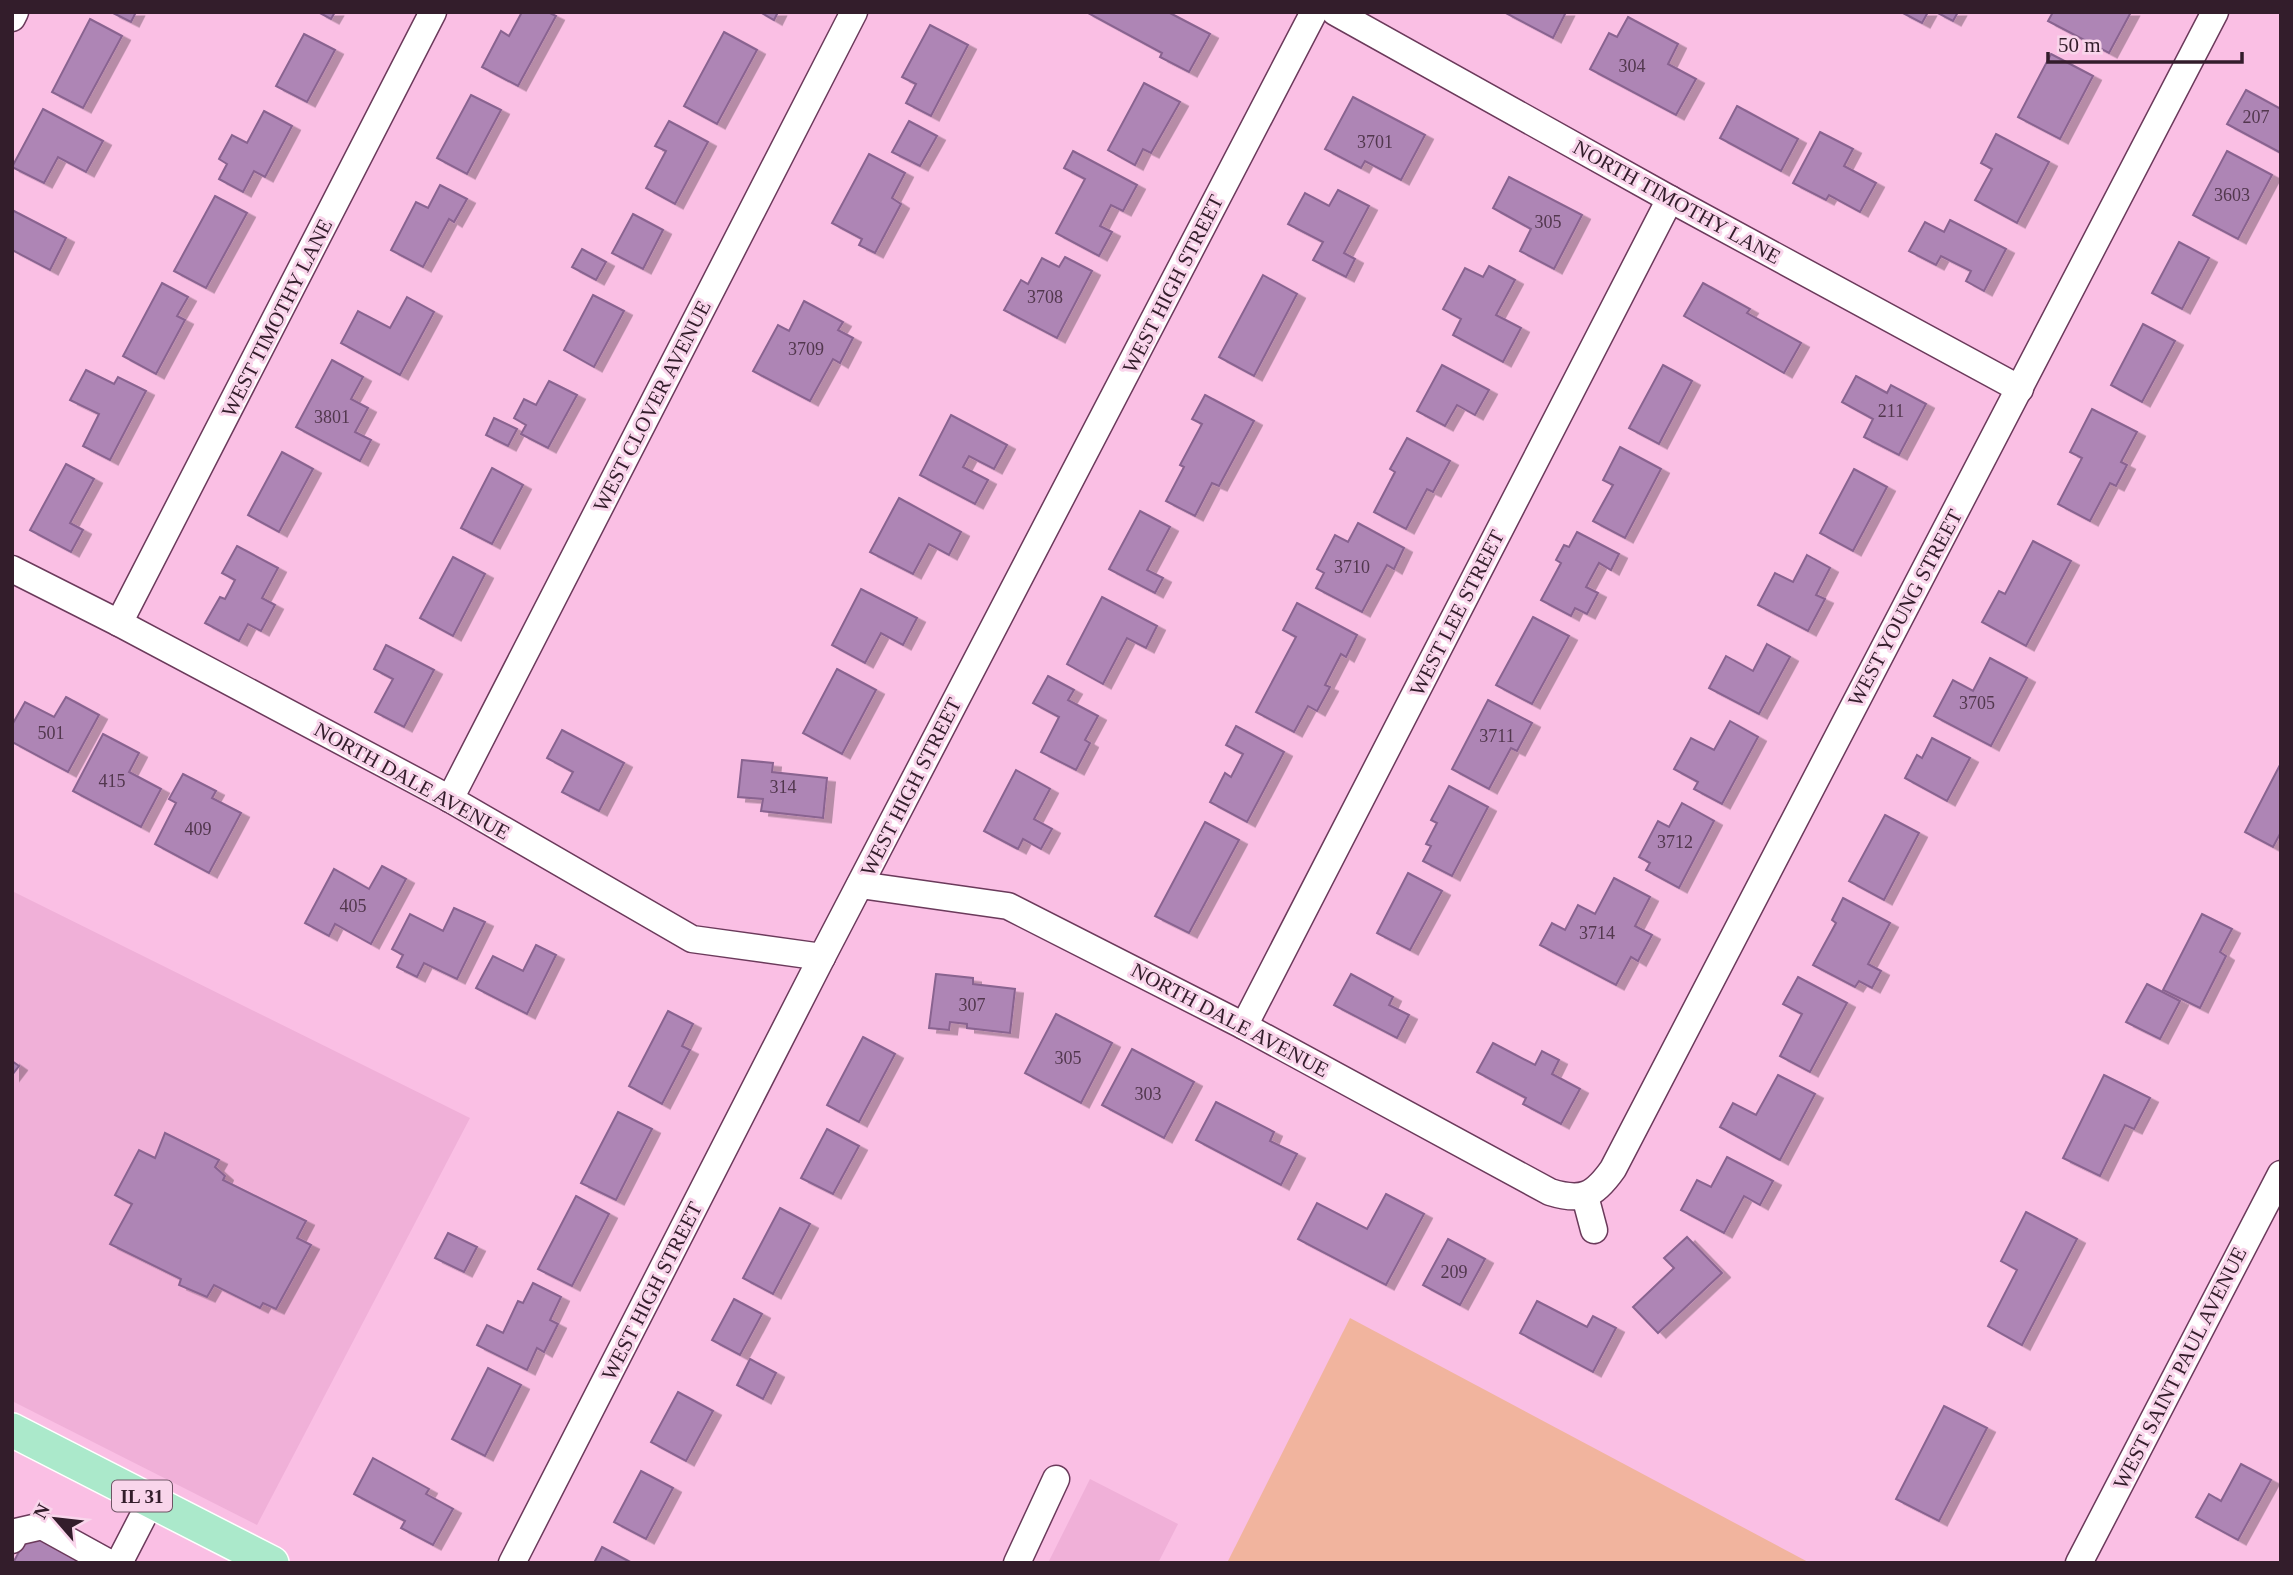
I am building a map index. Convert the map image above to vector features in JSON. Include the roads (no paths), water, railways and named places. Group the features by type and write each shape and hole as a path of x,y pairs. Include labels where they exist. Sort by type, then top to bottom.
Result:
{"main road":[{"name":"IL 31","path":"12,1430 272,1563"}],"street":[{"path":"12,19 15,12"},
{"name":"WEST TIMOTHY LANE","path":"119,623 433,12"},
{"name":"WEST CLOVER AVENUE","path":"450,799 854,12"},
{"name":"WEST HIGH STREET","path":"512,1563 821,957 1314,12"},
{"name":"NORTH TIMOTHY LANE","path":"1335,12 1670,199 2020,389"},
{"name":"WEST YOUNG STREET","path":"1585,1196 1600,1187 1613,1169 2215,12"},
{"name":"WEST LEE STREET","path":"1244,1026 1670,199"},
{"name":"NORTH DALE AVENUE","path":"12,569 450,799 692,939 821,957"},
{"name":"NORTH DALE AVENUE","path":"860,886 1008,906 1244,1026 1550,1192 1566,1197 1585,1196"},
{"name":"WEST SAINT PAUL AVENUE","path":"2080,1563 2281,1174"},
{"path":"1585,1196 1594,1230"},
{"path":"1017,1563 1056,1479"},
{"path":"119,1563 150,1501"},
{"path":"12,1540 16,1532 42,1526 109,1563"}]}
